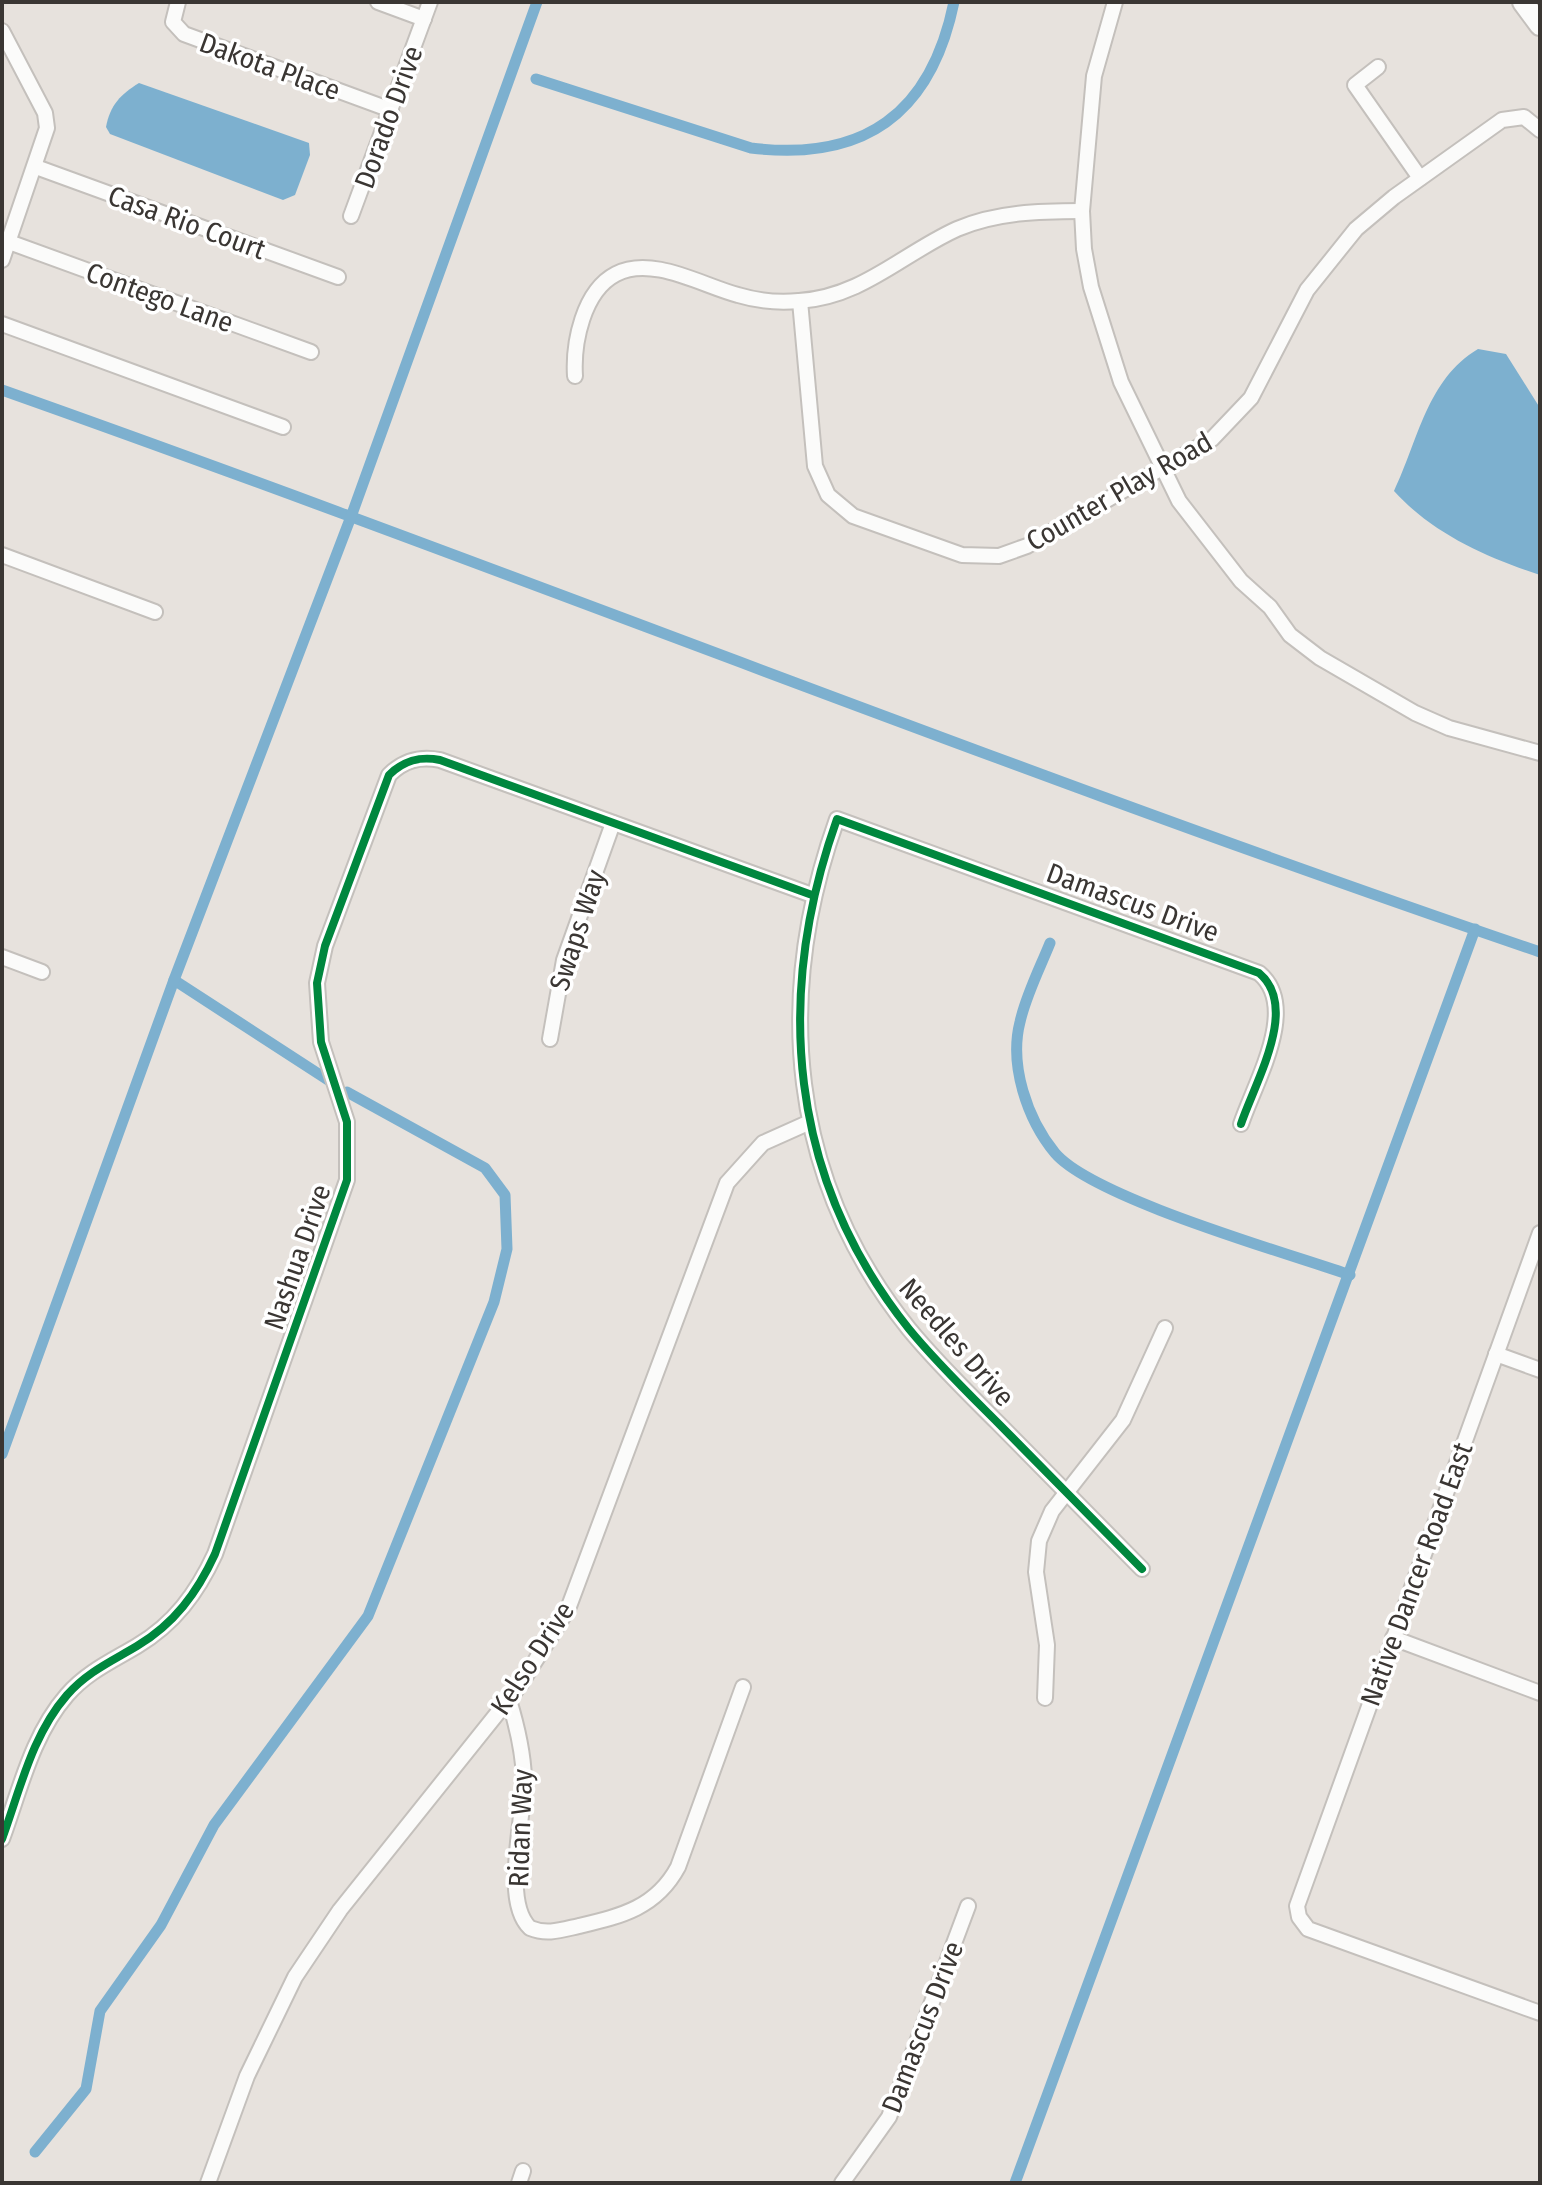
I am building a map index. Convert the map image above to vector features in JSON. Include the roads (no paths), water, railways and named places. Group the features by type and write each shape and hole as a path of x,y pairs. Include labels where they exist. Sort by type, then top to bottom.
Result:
{"highway":[{"path":"1523,2 1540,25"}],"street":[{"name":"Dakota Place","path":"178,2 173,22 184,34 391,110"},
{"name":"Dorado Drive","path":"378,2 424,19"},
{"name":"Dorado Drive","path":"351,216 430,2"},
{"path":"1115,2 1094,76 1082,211 1084,249 1103,324 1134,414 1179,501 1219,556 1270,607 1290,635 1315,654 1350,678 1449,728 1540,753"},
{"path":"2,31 47,121 47,136 2,260"},
{"path":"1378,67 1355,85 1420,178"},
{"name":"Counter Play Road","path":"800,301 816,471 828,495 853,516 957,554 999,556 1027,546 1163,471 1212,439 1236,417 1259,385 1293,314 1324,266 1367,219 1502,120 1524,117 1540,130"},
{"name":"Casa Rio Court","path":"36,167 338,277"},
{"path":"575,376 574,357 591,300 603,283 622,271 652,269 755,299 800,301 859,287 937,239 981,220 1021,213 1082,211"},
{"name":"Contego Lane","path":"9,242 311,352"},
{"path":"2,324 283,427"},
{"path":"2,555 155,612"},
{"name":"Nashua Drive","path":"2,1839 36,1745 54,1712 85,1678 157,1633 184,1606 205,1575 234,1502 347,1180 347,1122 321,1042 317,983 325,946 385,781 408,761 432,759 812,895"},
{"name":"Needles Drive","path":"837,819 812,895 801,963 798,1024 810,1122 839,1211 889,1302 932,1355 1142,1569"},
{"name":"Damascus Drive","path":"837,819 1259,973 1270,983 1279,1011 1241,1124"},
{"name":"Swaps Way","path":"550,1039 564,960 613,823"},
{"path":"2,957 42,972"},
{"name":"Kelso Drive","path":"208,2183 262,2039 302,1965 340,1910 509,1700 552,1638 581,1579 727,1183 763,1143 810,1122"},
{"name":"Native Dancer Road East","path":"1540,1233 1298,1899 1299,1917 1308,1929 1540,2013"},
{"path":"1045,1698 1047,1645 1037,1588 1036,1556 1045,1525 1123,1420 1165,1328"},
{"path":"1496,1354 1540,1370"},
{"path":"1393,1638 1540,1693"},
{"name":"Ridan Way","path":"509,1700 522,1751 524,1777 517,1856 519,1909 530,1928 549,1933 635,1911 669,1882 678,1867 743,1687"},
{"name":"Damascus Drive","path":"842,2183 889,2117 968,1906"}],"water":[{"path":"139,83 309,143 310,155 295,195 283,200 110,134 106,127 113,106"},
{"path":"1478,349 1506,354 1540,408 1540,575 1500,560 1443,532 1394,491 1435,394 1461,362"}],"waterway":[{"path":"2,1454 174,980 352,514 537,2"},
{"path":"536,79 751,148 791,150 827,147 859,137 886,122 909,101 928,74 943,41 954,2"},
{"path":"2,390 1154,816 1540,952"},
{"path":"1015,2183 1475,929"},
{"path":"1050,943 1023,1012 1017,1056 1029,1108 1055,1153 1076,1170 1148,1206 1350,1275"},
{"path":"174,980 328,1080"},
{"path":"35,2152 86,2089 100,2011 161,1925 214,1825 368,1616 494,1302 507,1249 505,1195 485,1168 347,1092"}]}
